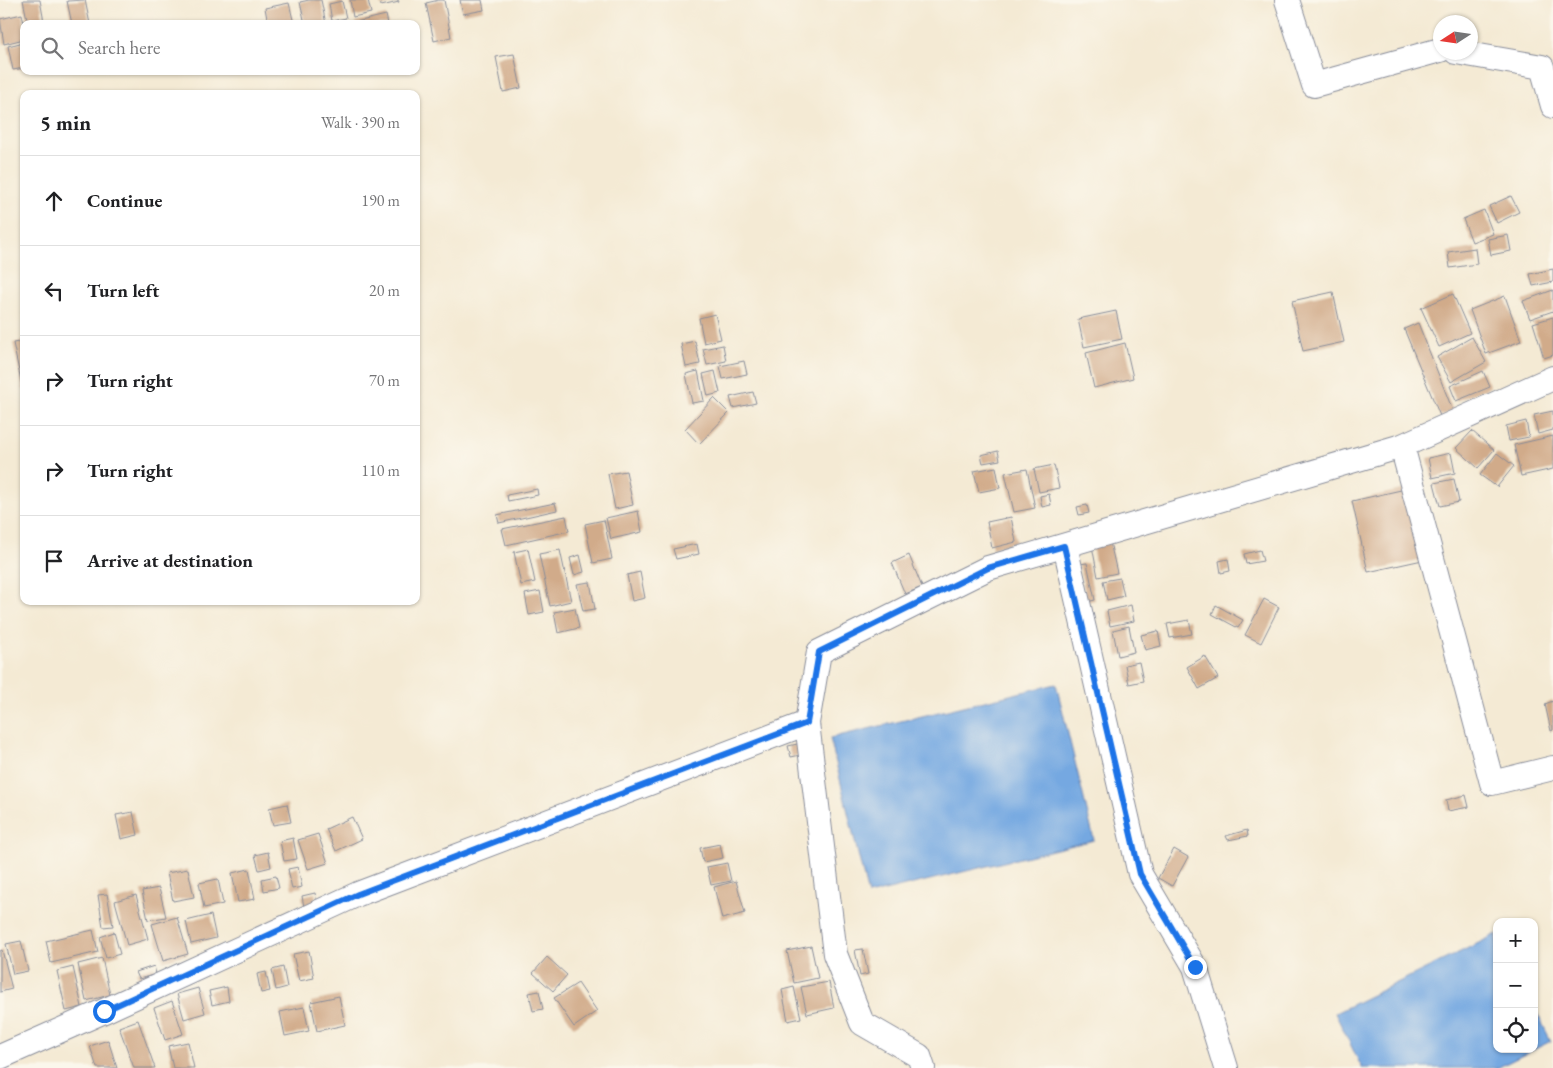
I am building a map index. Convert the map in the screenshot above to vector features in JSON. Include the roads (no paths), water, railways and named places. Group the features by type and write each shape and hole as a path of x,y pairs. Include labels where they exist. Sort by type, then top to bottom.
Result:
{"street":[{"path":"1287,0 1314,85 1433,52"},
{"path":"1478,56 1542,66 1553,106"},
{"path":"923,1068 919,1056 862,1023 835,954 807,723 819,652 988,568 1402,446 1553,378"},
{"path":"1402,446 1492,783 1553,768"},
{"path":"1064,546 1140,874 1195,967 1226,1068"},
{"path":"0,1057 358,894 807,723"}],"water":[{"path":"1056,684 1094,840 868,895 830,738"},
{"path":"1493,936 1493,1053 1527,1053 1497,1068 1362,1068 1335,1013"},
{"path":"1538,1015 1551,1041 1538,1048"}]}
